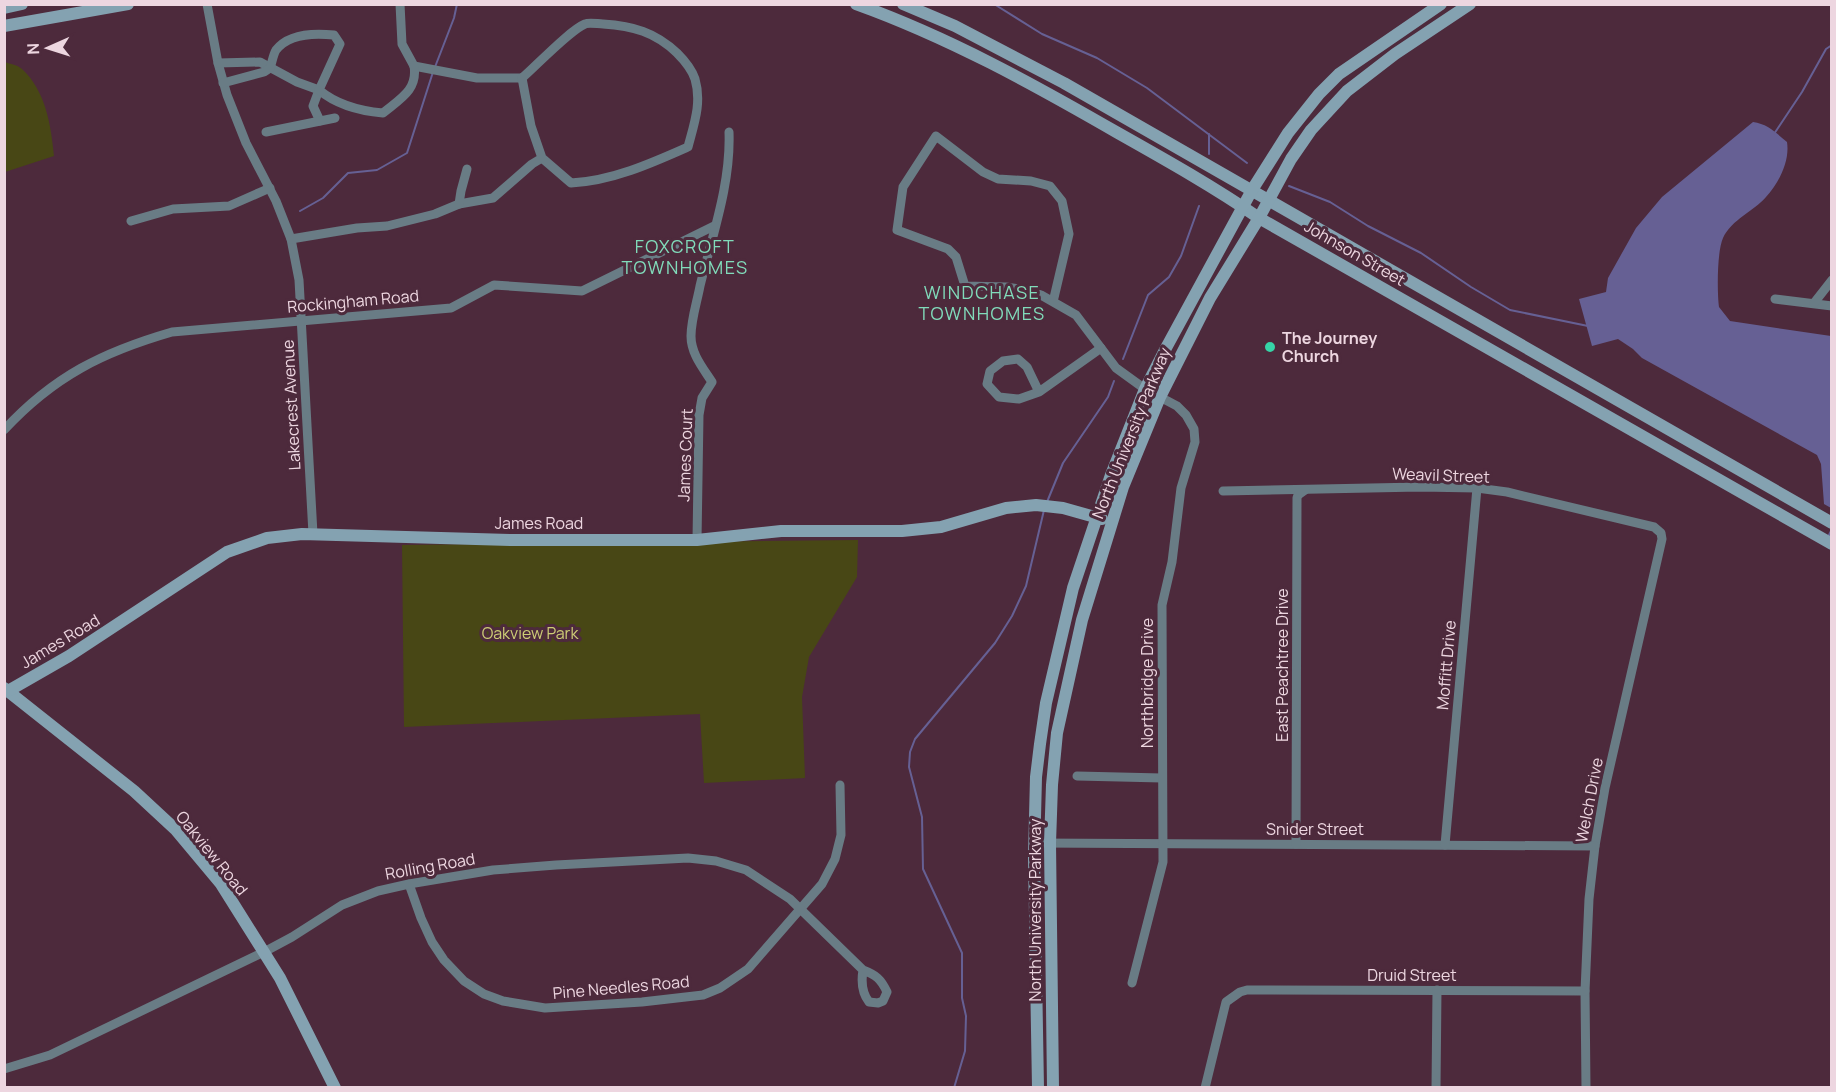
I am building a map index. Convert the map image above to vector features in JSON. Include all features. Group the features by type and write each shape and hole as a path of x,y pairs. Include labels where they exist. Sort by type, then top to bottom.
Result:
{"main road":[{"path":"4,8 22,4"},
{"path":"4,26 128,4"},
{"name":"Johnson Street","path":"856,4 935,36 1004,69 1169,162 1259,218 1832,544"},
{"name":"Johnson Street","path":"903,4 955,26 1025,62 1269,199 1832,523"},
{"name":"North University Parkway","path":"1038,1088 1036,777 1046,703 1073,588 1096,517 1145,389 1252,190 1288,133 1319,94 1339,74 1441,4"},
{"name":"North University Parkway","path":"1053,1088 1050,843 1052,785 1059,722 1082,620 1123,487 1160,397 1209,298 1259,218 1291,159 1311,130 1347,91 1395,54 1470,4"},
{"name":"James Road","path":"6,690 69,656 228,552 267,538 313,534 512,540 697,540 781,531 916,530 951,525 1021,506 1053,507 1111,522"},
{"name":"Oakview Road","path":"6,690 134,791 174,829 221,884 280,978 334,1088"}],"street":[{"name":"Lakecrest Avenue","path":"207,4 218,63 235,119 270,188 291,239 299,280 313,534"},
{"path":"218,63 260,62 319,90 332,100 362,111 383,113 410,90 416,77 414,66 402,44 400,4"},
{"path":"414,66 477,78 522,78 585,24 620,25 650,33 665,41 685,61 695,79 698,116 688,147 653,162 584,182 571,183 542,159 531,126 522,78"},
{"path":"223,82 264,72 270,68 275,51 285,42 299,36 319,33 334,36 340,44 313,106 320,121"},
{"path":"266,132 335,118"},
{"name":"James Court","path":"697,540 699,416 702,398 712,382 695,357 691,337 730,153 729,132"},
{"path":"1053,302 1069,234 1062,201 1050,186 1031,181 998,179 983,172 936,136 903,187 897,230 948,249 956,257 965,286 1026,290 1076,315 1116,368 1145,389"},
{"path":"291,239 357,228 387,226 435,214 459,204 493,198 532,164 542,159"},
{"path":"459,204 467,169"},
{"path":"131,221 173,209 229,206 270,188"},
{"name":"Rockingham Road","path":"4,430 19,414 76,370 131,344 172,332 451,308 494,285 582,291 714,226"},
{"path":"1814,303 1832,280"},
{"path":"1775,299 1832,306"},
{"path":"1039,393 1027,367 1018,359 1003,361 990,371 987,384 999,397 1019,399 1039,393 1101,348"},
{"name":"Northbridge Drive","path":"1132,983 1163,862 1162,605 1172,562 1181,488 1195,442 1194,429 1186,415 1177,406 1160,397"},
{"name":"Weavil Street","path":"1223,491 1477,488 1507,492 1654,527"},
{"name":"Moffitt Drive","path":"1445,845 1477,488"},
{"name":"East Peachtree Drive","path":"1296,844 1297,498 1306,490"},
{"name":"Welch Drive","path":"1586,1088 1585,991 1589,899 1595,846 1605,788 1662,539 1661,533 1654,527"},
{"path":"1077,776 1162,778"},
{"name":"Pine Needles Road","path":"409,884 432,942 444,960 464,981 484,994 503,1001 545,1008 642,1002 703,995 720,988 748,969 822,884 835,859 841,835 840,785"},
{"name":"Snider Street","path":"1035,843 1595,846"},
{"name":"Rolling Road","path":"4,1069 50,1055 292,937 342,905 378,891 493,870 688,858 716,861 746,870 790,899 863,970"},
{"name":"Druid Street","path":"1205,1088 1226,1002 1240,992 1259,990 1585,991"},
{"path":"1436,1088 1437,990"}],"green space":[{"path":"5,62 20,68 37,88 49,121 54,156 5,172"},
{"name":"Oakview Park","path":"858,540 857,577 809,657 802,697 805,778 704,783 700,714 404,727 402,545"}],"shaded area":[{"path":"1753,122 1767,127 1787,142 1787,157 1771,191 1737,221 1723,238 1719,262 1719,307 1730,321 1831,336 1831,508 1824,504 1821,464 1817,455 1642,358 1618,339 1592,346 1579,299 1606,292 1608,278 1636,228 1662,197"}],"waterway":[{"path":"435,67 457,4"},
{"path":"994,4 1042,34 1097,58 1147,88 1247,163"},
{"path":"1774,134 1802,92 1826,49 1832,45"},
{"path":"300,211 323,198 348,173 377,170 407,153 433,72"},
{"path":"1209,134 1209,154"},
{"path":"1289,186 1330,202 1368,226 1421,253 1510,310 1588,326"},
{"path":"1123,359 1148,295 1169,277 1181,256 1199,206"},
{"path":"1047,502 1063,463 1108,397 1114,381"},
{"path":"954,1088 965,1051 966,1016 962,998 962,953 923,869 922,817 909,767 910,752 915,739 995,643 1012,616 1026,586 1044,510"},
{"path":"1830,538 1832,529"}],"place":[{"name":"The Journey Church","path":"1270,347"}],"district":[{"name":"FOXCROFT TOWNHOMES","path":"685,256"},
{"name":"WINDCHASE TOWNHOMES","path":"982,302"}]}
